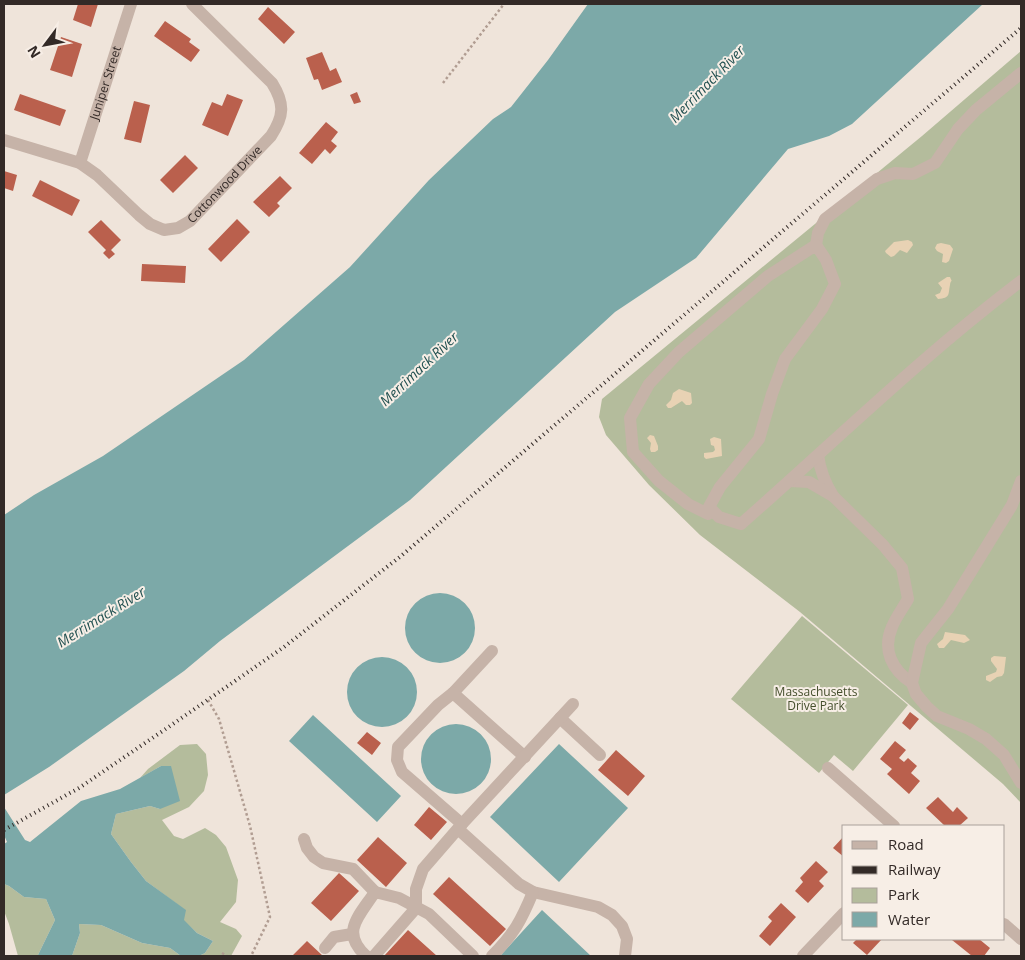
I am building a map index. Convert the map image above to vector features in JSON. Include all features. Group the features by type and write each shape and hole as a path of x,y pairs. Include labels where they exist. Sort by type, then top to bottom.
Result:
{"street":[{"name":"Juniper Street","path":"80,164 131,4"},
{"name":"Cottonwood Drive","path":"4,140 80,164 97,174 150,224 164,230 178,228 190,221 271,136 279,124 282,110 280,96 272,84 192,4"},
{"path":"816,245 768,276 679,352 649,384 630,418 633,452 659,481 688,504 708,514 709,507 720,487 759,438 772,394 785,360 822,309 835,284 826,260 816,245 818,233 825,219 877,179 896,173 913,174 935,163 958,130 976,110 1021,73"},
{"path":"709,507 719,517 741,524 930,355 1021,281"},
{"path":"818,455 825,482 833,496"},
{"path":"790,481 810,482 833,496 883,544 902,568 908,600 892,628 887,652 900,675 912,683"},
{"path":"1021,482 1012,505 948,610 920,643 912,683 916,694 937,716 969,729 986,739 1004,755 1021,783"},
{"path":"492,651 453,693 398,747 397,760 402,772 520,884 533,892 598,907 612,915 622,926 627,939 625,956"},
{"path":"453,693 525,756"},
{"path":"374,956 416,908 416,889 423,869 460,826 573,704"},
{"path":"560,718 600,755"},
{"path":"828,768 893,825"},
{"path":"304,839 307,848 314,857 323,863 353,869 375,892 399,898 429,914 473,956"},
{"path":"366,956 356,946 352,934 356,919 375,892"},
{"path":"492,956 510,938 533,892"},
{"path":"803,956 842,915"},
{"path":"1005,925 1021,939"},
{"path":"325,948 334,938 352,934"}],"path":[{"path":"443,83 504,4"},
{"path":"208,700 219,719 250,826 270,917 251,956"},
{"path":"222,953 227,956"}],"green space":[{"path":"1021,51 1021,803 1003,784 800,612 700,535 649,485 606,435 599,417 602,399 922,136"},
{"name":"Massachusetts Drive Park","path":"802,616 908,705 853,771 834,755 819,773 731,699"},
{"path":"197,744 206,754 208,775 204,791 189,807 162,820 174,836 183,839 205,828 216,835 226,847 238,880 236,902 220,922 236,929 242,936 231,956 199,956 205,953 213,941 197,933 183,920 185,910 146,881 111,834 116,814 150,806 160,809 161,766 140,778 148,769 180,745"},
{"path":"4,884 24,897 46,899 55,920 38,955 18,956 4,911"},
{"path":"79,924 101,925 142,943 170,948 181,956 72,956 80,933"}],"sand":[{"path":"908,240 913,245 907,253 900,250 891,257 886,253 885,251 894,242"},
{"path":"937,244 950,245 953,249 949,261 946,263 942,262 943,254 935,248"},
{"path":"950,277 952,281 948,295 945,298 938,299 935,295 940,293 942,288 938,283"},
{"path":"679,389 691,393 692,403 686,405 682,401 668,408 666,405 671,400 673,393"},
{"path":"650,435 654,436 658,446 658,450 655,452 651,452 650,449 651,443 647,438"},
{"path":"714,437 721,439 722,456 706,459 704,453 715,450 714,446 711,445 710,439"},
{"path":"945,632 965,635 970,640 964,643 951,640 944,648 939,648 937,644 943,639"},
{"path":"994,656 1006,657 1004,673 990,682 986,680 986,676 996,672 997,669 991,661 991,658"}],"water":[{"name":"Merrimack River","path":"588,4 983,4 852,124 829,136 788,149 696,258 615,312 410,500 220,641 184,671 49,767 4,795 4,515 34,495 103,456 244,360 350,267 429,180 493,119 511,107"},
{"path":"447,593 460,599 469,608 473,614 475,628 473,642 465,653 454,661 433,663 426,661 415,653 407,642 405,621 407,614 415,603 426,595"},
{"path":"389,657 402,663 411,672 415,678 417,692 415,706 407,717 396,725 375,727 368,725 357,717 349,706 347,685 349,678 357,667 368,659"},
{"path":"313,715 401,796 377,822 289,741"},
{"path":"463,724 476,730 485,739 489,745 491,759 489,773 481,784 470,792 449,794 442,792 431,784 423,773 421,752 423,745 431,734 442,726"},
{"path":"559,744 628,808 559,882 490,817"},
{"path":"161,766 171,766 180,801 160,809 150,806 116,814 111,834 146,881 186,910 184,920 197,933 213,941 205,953 199,956 181,956 170,948 142,943 101,925 79,924 80,933 72,956 35,956 38,955 55,920 46,899 24,897 4,884 4,844 7,842 4,835 4,807 25,840 30,842 81,801 120,789"},
{"path":"542,910 591,956 500,956"}],"building":[{"path":"78,4 98,4 91,27 73,20"},
{"path":"268,7 295,32 284,44 258,19"},
{"path":"165,21 191,39 189,42 200,50 191,62 154,36"},
{"path":"61,37 82,44 72,77 50,70"},
{"path":"322,52 330,71 336,68 342,82 322,90 318,79 314,80 306,58"},
{"path":"357,92 361,102 354,104 350,95"},
{"path":"20,94 66,110 60,126 14,110"},
{"path":"227,94 243,100 228,136 202,125 212,102 222,106"},
{"path":"134,101 150,105 141,143 124,139"},
{"path":"326,122 338,132 331,141 337,146 330,154 325,149 312,164 299,153"},
{"path":"185,155 198,168 173,193 160,180"},
{"path":"4,171 17,175 13,191 4,188"},
{"path":"280,176 292,188 277,203 280,206 269,217 253,202"},
{"path":"40,180 80,200 72,216 32,196"},
{"path":"237,219 250,232 221,262 208,249"},
{"path":"101,220 121,240 111,250 115,254 109,259 103,253 106,250 88,232"},
{"path":"142,264 186,266 185,283 141,281"},
{"path":"910,712 919,719 910,730 902,723"},
{"path":"367,732 381,743 372,755 357,743"},
{"path":"895,741 906,750 899,758 904,762 908,758 917,766 911,773 920,781 909,794 887,774 892,769 880,759"},
{"path":"616,750 645,776 628,796 598,770"},
{"path":"938,797 953,812 957,807 968,818 960,825 944,825 926,808"},
{"path":"429,807 447,822 431,840 414,825"},
{"path":"378,837 407,863 386,887 357,860"},
{"path":"842,838 842,855 833,848"},
{"path":"816,861 828,872 819,881 824,886 808,903 795,891 803,882 800,878"},
{"path":"339,873 359,891 331,921 311,903"},
{"path":"449,877 506,929 490,946 433,894"},
{"path":"781,903 796,917 770,946 759,936 772,921 768,917"},
{"path":"408,930 437,956 384,956"},
{"path":"856,940 881,940 867,955 853,943"},
{"path":"952,940 980,940 990,948 984,956 972,956"},
{"path":"307,941 323,956 292,956"}],"railway":[{"path":"4,830 79,788 170,726 284,647 401,556 1021,28"}]}
